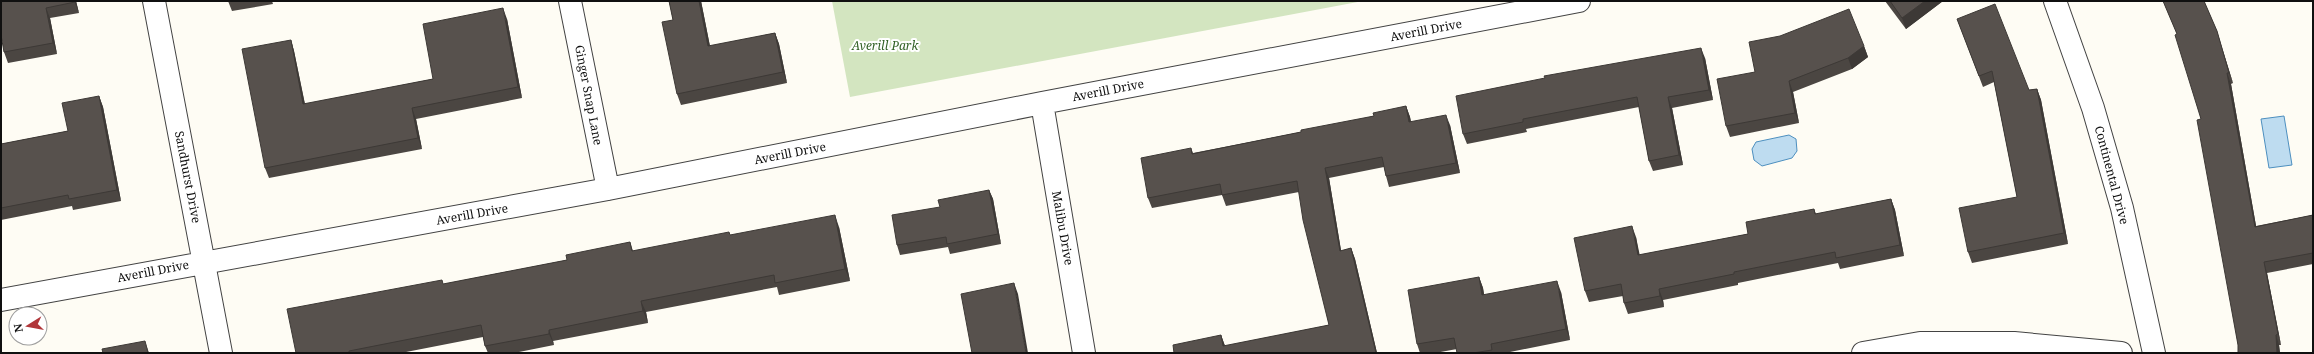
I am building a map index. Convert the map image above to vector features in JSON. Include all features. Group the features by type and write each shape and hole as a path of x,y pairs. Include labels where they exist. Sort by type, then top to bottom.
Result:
{"street":[{"name":"Sandhurst Drive","path":"154,1 221,353"},
{"name":"Ginger Snap Lane","path":"570,1 608,189"},
{"name":"Averill Drive","path":"1,300 608,189 1042,103 1578,1"},
{"name":"Continental Drive","path":"2055,1 2093,108 2122,208 2154,353"},
{"name":"Malibu Drive","path":"1042,103 1084,353"},
{"path":"1863,353 1920,343 1998,343 2121,353"}],"green space":[{"name":"Averill Park","path":"832,1 1363,1 850,97"}],"water":[{"path":"2284,116 2292,165 2269,168 2261,119"},
{"path":"1789,135 1796,139 1797,151 1792,158 1762,166 1754,160 1752,149 1756,142"}],"building":[{"path":"1,1 75,2 46,8 53,43 4,52 1,35"},
{"path":"669,1 699,1 708,46 775,33 783,72 677,94 662,22 673,20"},
{"path":"1890,1 1925,1 1902,18"},
{"path":"2163,1 2204,1 2217,31 2229,73 2227,73 2255,227 2313,215 2313,253 2264,262 2278,334 2276,335 2277,353 2238,353 2238,345 2197,120 2201,119 2175,35 2177,34"},
{"path":"1995,4 2029,90 2037,89 2064,233 1968,252 1959,208 2017,197 1992,71 1979,76 1957,19"},
{"path":"503,8 518,87 412,108 418,138 265,168 242,49 291,40 303,104 433,79 423,24"},
{"path":"1849,9 1864,46 1848,58 1789,81 1795,113 1726,126 1717,79 1755,72 1749,42 1780,36"},
{"path":"1701,48 1709,90 1668,97 1679,155 1649,161 1637,97 1523,119 1523,122 1463,134 1456,96 1545,78 1544,76"},
{"path":"99,96 117,190 69,199 68,195 1,208 1,144 68,131 62,103"},
{"path":"1406,106 1409,122 1446,115 1456,163 1386,176 1382,157 1325,168 1340,251 1351,248 1376,353 1174,353 1173,345 1221,335 1223,346 1329,325 1303,220 1297,181 1222,195 1220,184 1148,198 1141,158 1191,148 1192,154 1301,132 1301,130 1374,116 1373,113"},
{"path":"989,190 998,234 947,244 946,237 897,245 892,215 940,207 938,200"},
{"path":"1891,199 1900,245 1836,258 1835,252 1734,272 1734,274 1659,289 1660,296 1624,303 1621,284 1585,291 1574,238 1632,226 1638,255 1748,234 1746,222 1814,209 1815,214"},
{"path":"835,215 845,269 775,283 774,275 641,301 643,311 549,330 549,334 485,346 481,325 349,351 349,353 296,353 287,309 442,280 443,284 567,260 566,255 630,242 632,251 729,232 730,235"},
{"path":"1479,277 1482,295 1557,281 1566,329 1491,344 1492,350 1473,353 1457,353 1454,338 1417,344 1408,290"},
{"path":"1014,283 1026,353 972,353 961,294"},
{"path":"145,341 148,353 103,353 102,349"}]}
